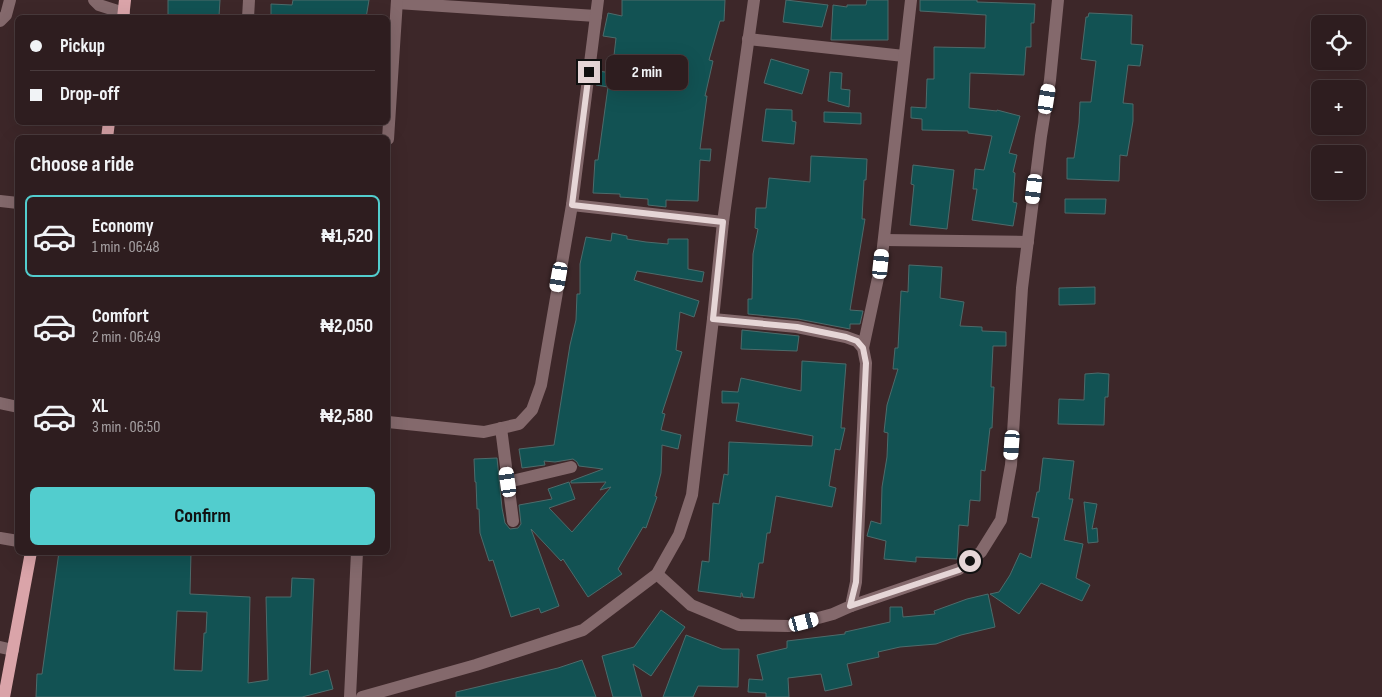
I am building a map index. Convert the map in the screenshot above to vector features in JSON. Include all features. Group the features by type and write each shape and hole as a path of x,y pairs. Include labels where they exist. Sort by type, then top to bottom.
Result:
{"main road":[{"path":"4,690 30,555"}],"street":[{"path":"0,21 6,15 10,0"},
{"path":"94,0 99,5 124,10"},
{"path":"248,15 249,0"},
{"path":"390,422 484,432 519,424 532,410 541,385 572,205 598,0"},
{"path":"362,697 476,665 583,630 657,574 679,535 692,495 723,222 754,0"},
{"path":"850,606 856,582 866,363 863,348 881,264 910,0"},
{"path":"657,574 691,605 739,625 789,626 833,614 850,606 959,570 981,552 1001,520 1011,465 1022,288 1050,80 1058,0"},
{"path":"390,96 397,1 596,16"},
{"path":"748,39 904,56"},
{"path":"0,201 15,203"},
{"path":"572,205 723,222"},
{"path":"884,240 1028,242"},
{"path":"713,319 797,327 846,337 857,341 863,348"},
{"path":"0,404 15,406"},
{"path":"501,428 513,521"},
{"path":"508,482 571,467"},
{"path":"0,538 15,540"},
{"path":"350,697 357,555"},
{"path":"0,647 13,650"}],"building":[{"path":"168,0 220,0 219,15 168,15"},
{"path":"293,0 369,0 366,15 271,15 271,4 292,5"},
{"path":"622,0 725,0 724,21 720,21 709,60 713,61 705,96 707,96 700,149 711,149 710,161 700,160 698,201 666,200 666,207 648,205 648,199 620,197 620,194 593,193 595,160 598,160 608,87 596,85 598,71 612,73 616,38 603,36 608,13 622,16"},
{"path":"786,0 828,5 822,27 783,22"},
{"path":"867,0 888,0 888,40 831,40 833,5 847,7 847,5 866,5"},
{"path":"920,0 977,0 977,2 1035,4 1034,23 1031,23 1031,47 1026,47 1024,75 970,73 969,108 997,110 1020,116 1009,153 1017,155 1013,172 1015,173 1013,202 1017,203 1013,226 972,220 977,189 973,189 975,169 984,170 992,136 968,133 968,131 922,130 922,119 911,118 911,107 926,108 927,79 934,79 934,47 985,48 986,15 920,11"},
{"path":"1089,13 1132,15 1131,44 1143,45 1140,66 1128,65 1123,103 1133,104 1133,121 1127,156 1120,155 1119,181 1067,179 1067,158 1074,158 1080,102 1091,102 1096,61 1081,59 1086,17 1088,17"},
{"path":"771,59 809,70 802,94 764,83"},
{"path":"830,72 842,73 841,89 850,90 849,107 828,101"},
{"path":"766,109 792,110 792,121 796,122 794,144 762,141"},
{"path":"824,112 861,113 861,124 824,122"},
{"path":"811,156 867,159 862,219 865,219 850,310 863,311 860,324 850,324 850,329 798,319 748,314 748,299 752,299 753,254 758,229 755,228 756,208 766,208 769,178 810,182"},
{"path":"913,165 954,170 947,229 910,225 914,185 911,184"},
{"path":"1065,199 1106,199 1105,214 1065,213"},
{"path":"612,233 627,236 627,239 668,244 668,239 688,239 688,269 704,272 702,282 637,271 634,280 699,301 694,317 680,312 676,350 682,352 662,413 665,414 661,430 681,435 678,449 662,445 661,473 655,496 657,497 646,528 643,527 618,569 622,574 588,597 563,559 561,561 531,529 559,606 541,613 539,608 511,617 493,560 489,561 480,533 474,459 497,458 502,508 505,523 510,529 518,528 521,524 519,505 552,499 548,489 569,482 575,499 549,508 572,532 611,487 600,490 606,482 571,483 571,481 603,469 579,466 573,459 555,462 544,461 545,465 522,468 519,449 554,445 570,345 576,320 577,294 580,294 580,264 586,237 611,241"},
{"path":"909,265 942,267 940,298 964,302 960,326 982,327 982,331 1006,332 1006,346 993,346 992,428 990,428 985,471 981,470 980,501 970,500 968,526 959,525 957,559 916,557 916,562 884,559 886,541 867,536 871,521 881,524 882,487 887,457 888,433 884,432 887,405 898,369 893,369 895,348 898,348 901,291 908,292"},
{"path":"1095,287 1095,304 1059,305 1059,288"},
{"path":"742,330 799,336 797,351 741,349"},
{"path":"802,361 846,364 841,428 845,428 840,450 835,449 829,486 836,488 832,507 776,496 770,533 767,533 763,563 759,563 754,598 743,597 742,593 741,597 698,591 702,561 709,562 713,503 719,504 724,474 728,475 729,442 812,446 813,436 736,421 739,403 722,403 722,391 738,392 741,378 801,391"},
{"path":"1085,374 1109,374 1108,397 1105,397 1104,425 1058,424 1059,399 1084,400"},
{"path":"1043,458 1074,461 1069,499 1073,499 1064,540 1083,544 1076,578 1090,585 1082,601 1041,583 1019,614 990,594 999,592 1010,575 1020,553 1031,558 1039,518 1032,517 1037,492 1039,492"},
{"path":"1084,502 1097,504 1092,529 1097,528 1098,542 1088,543"},
{"path":"59,555 191,555 190,594 250,597 248,683 268,680 266,597 291,597 292,578 314,579 310,675 328,670 333,689 302,697 36,697 37,674 42,674","holes":["177,611 207,612 206,633 204,633 202,671 174,670"]},
{"path":"988,594 995,627 961,635 936,644 900,647 878,652 879,657 847,664 852,685 825,691 821,674 788,678 789,697 766,697 766,693 748,692 749,679 763,680 757,655 787,648 787,641 845,634 845,632 890,622 890,607 902,607 903,617 935,614 934,611 967,599"},
{"path":"661,610 685,627 651,676 633,664 642,697 613,697 602,656 634,647"},
{"path":"686,635 722,649 739,649 738,687 698,686 693,697 663,697"},
{"path":"582,660 596,697 456,697 456,692 558,668"}],"route":[{"path":"589,72 572,205 723,222 713,319 797,327 846,337 857,341 863,348 866,363 856,582 850,606 959,570 970,561"}]}
